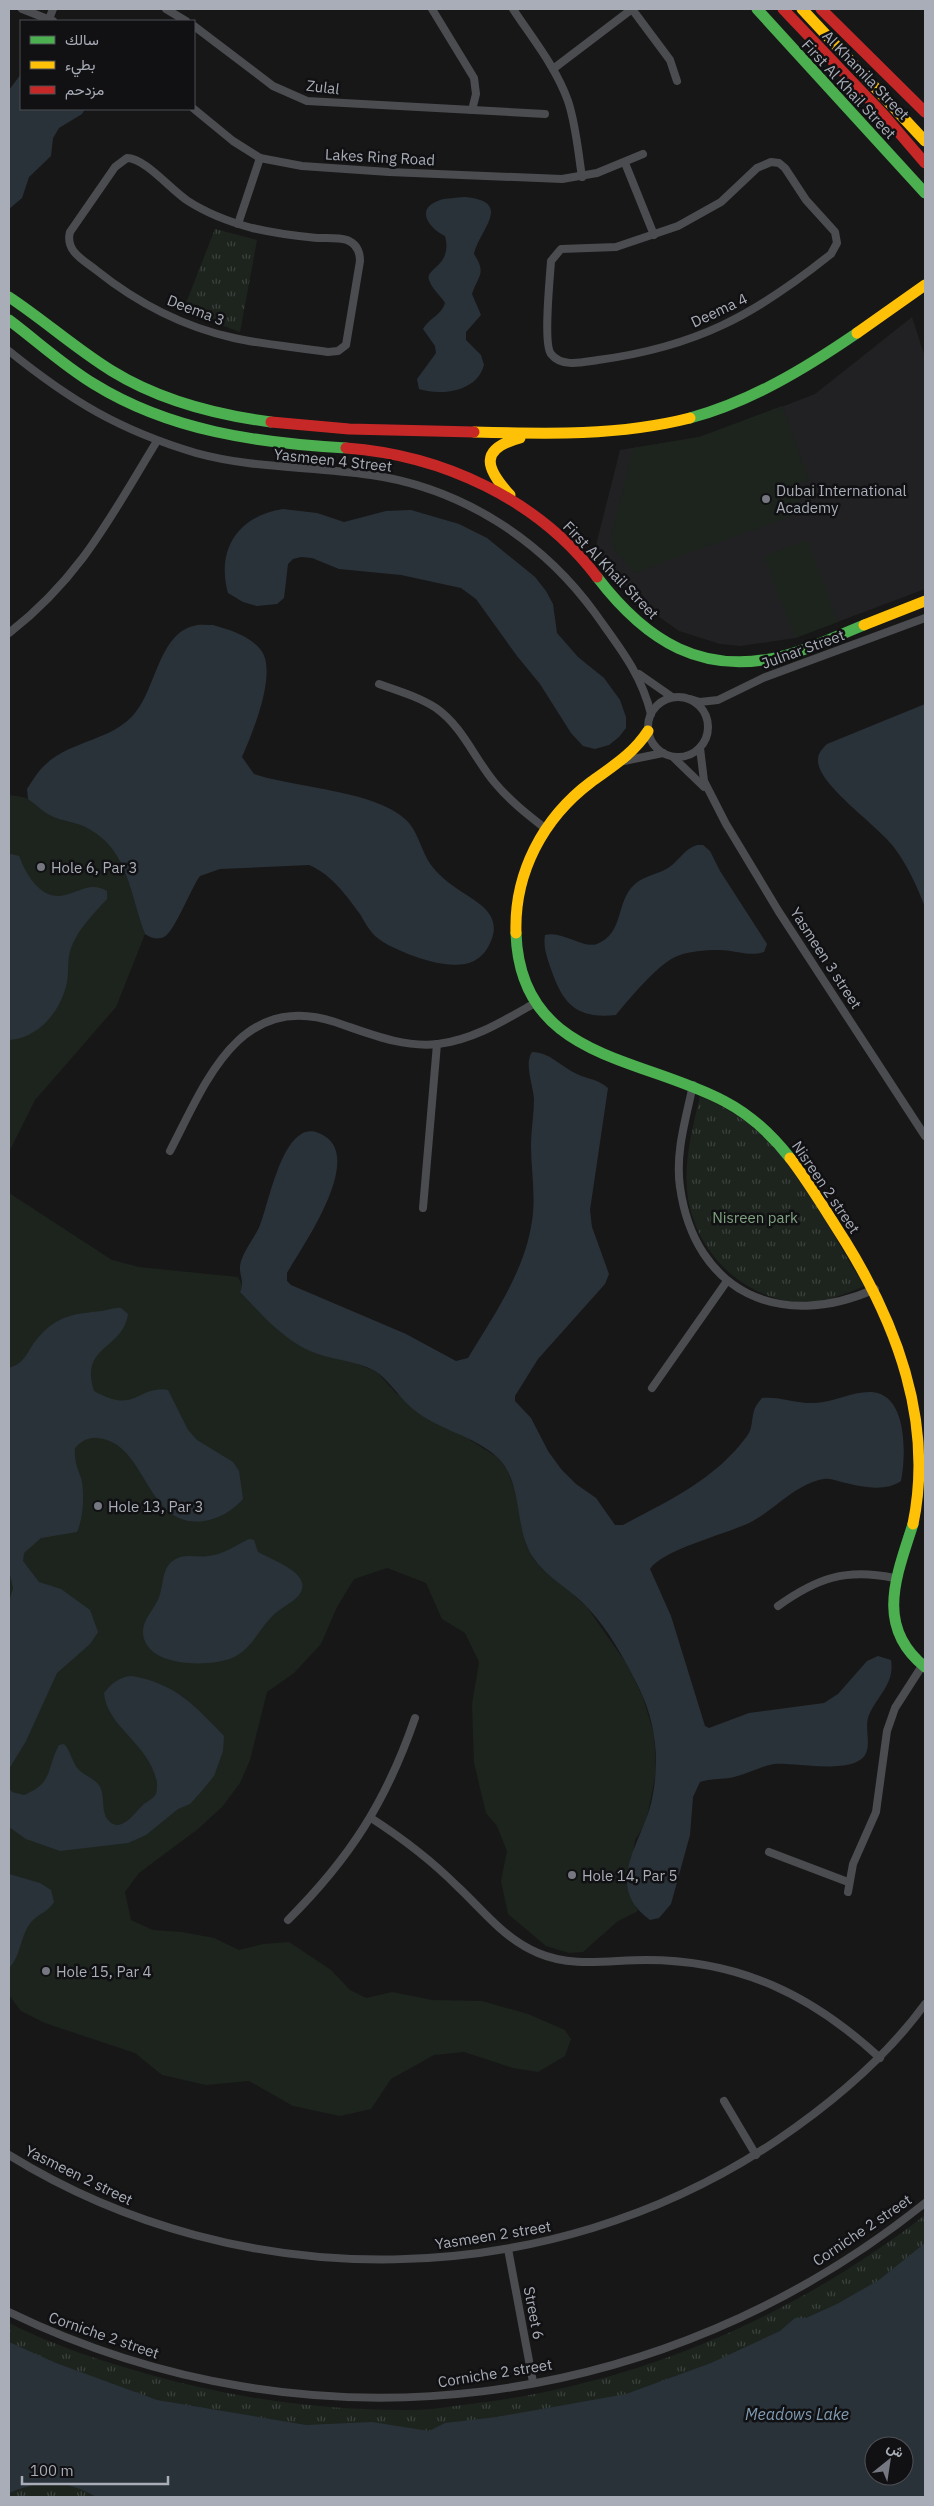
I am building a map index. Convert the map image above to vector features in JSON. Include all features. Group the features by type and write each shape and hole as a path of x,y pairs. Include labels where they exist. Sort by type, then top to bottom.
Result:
{"main road":[{"name":"First Al Khail Street","path":"757,9 924,193"},
{"name":"Al Khamila Street","path":"783,9 883,114 925,163"},
{"name":"Al Khamila Street","path":"802,9 894,104 925,141"},
{"path":"821,9 925,112"},
{"path":"9,297 86,354 124,378 164,395 224,414 267,423 311,428 542,434 629,432 661,426 723,407 787,379 836,348 921,288 925,278"},
{"name":"First Al Khail Street","path":"9,320 92,382 140,408 192,426 246,439 309,447 379,451 410,458 469,479 524,509 552,530 578,554 622,607 646,631 667,644 690,654 738,663 763,661 787,655 925,601"},
{"path":"524,509 493,478 490,471 490,455 501,443 542,434"},
{"name":"Nisreen 2 street","path":"648,731 637,748 622,762 583,788 546,829 523,875 517,901 515,927 518,953 524,978 535,1003 551,1022 569,1037 590,1049 694,1085 728,1102 751,1117 772,1136 806,1179 875,1289 887,1311 906,1357 922,1430 924,1460 922,1491 916,1520 894,1578 891,1601 896,1625 906,1647 924,1666"}],"street":[{"path":"22,9 38,11 51,20 53,9"},
{"path":"166,9 184,20"},
{"path":"432,9 474,78 476,94 472,110"},
{"path":"512,9 552,69 567,100 572,117 582,176"},
{"path":"552,69 632,9 670,60 677,81"},
{"name":"Zulal","path":"195,27 273,86 295,98 318,103 545,114"},
{"name":"Lakes Ring Road","path":"195,110 233,141 260,158 302,166 390,172 562,178 582,176 625,163 643,154"},
{"name":"Deema 3","path":"127,158 142,161 165,184 188,201 212,214 238,224 291,235 341,239 358,248 360,261 350,334 342,349 328,352 236,339 191,325 136,298 102,275 72,250 69,238 74,227 115,166 127,158"},
{"path":"238,224 260,158"},
{"name":"Deema 4","path":"771,162 779,163 785,168 806,200 834,232 838,243 832,254 765,303 731,323 694,338 656,350 616,358 568,363 550,354 546,341 551,261 555,254 568,247 596,249 616,247 654,235 700,216 721,202 757,168 771,162"},
{"path":"625,163 654,235"},
{"name":"Yasmeen 4 Street","path":"9,351 65,394 98,415 157,440 198,453 241,463 371,475 416,484 454,498 489,516 516,534 554,564 581,594 637,673"},
{"path":"9,633 42,605 81,562 114,515 157,440"},
{"name":"Julnar Street","path":"690,700 700,702 718,700 763,678 925,618"},
{"path":"637,673 672,698"},
{"path":"637,673 651,714 648,731 656,747 672,757 682,757 700,748 705,740 708,722 705,712 690,700 672,698 663,701 651,714"},
{"path":"380,684 422,700 449,719 460,731 495,783 510,800 546,829"},
{"name":"Yasmeen 3 street","path":"700,748 701,771 708,792"},
{"name":"Nisreen 2 street","path":"622,762 663,753"},
{"name":"Yasmeen 3 street","path":"672,757 692,773 708,792 779,912 925,1136"},
{"path":"170,1151 216,1064 240,1038 254,1028 270,1021 286,1017 318,1018 384,1039 410,1044 438,1044 476,1034 535,1003"},
{"path":"423,1208 438,1044"},
{"path":"694,1085 680,1149 679,1185 684,1212 694,1237 708,1261 727,1281 748,1295 773,1303 799,1307 826,1306 851,1300 875,1289"},
{"path":"652,1388 727,1281"},
{"path":"778,1606 801,1590 836,1576 874,1574 894,1578"},
{"path":"848,1892 848,1882 853,1864 876,1812 887,1731 895,1708 924,1666"},
{"path":"288,1920 319,1889 347,1855 372,1818 403,1752 415,1718"},
{"path":"372,1818 437,1866 507,1936 538,1954 555,1960 576,1962 667,1960 731,1970 762,1980 816,2007 838,2022 880,2058"},
{"path":"769,1852 848,1882"},
{"name":"Yasmeen 2 street","path":"9,2155 81,2195 131,2216 183,2233 236,2246 290,2255 345,2260 454,2257 508,2249 560,2238 620,2220 701,2185 756,2154 806,2120 880,2058 925,2004"},
{"path":"724,2101 756,2154"},
{"name":"Corniche 2 street","path":"9,2312 84,2345 133,2361 183,2375 283,2393 333,2398 425,2397 484,2392 627,2361 695,2338 728,2324 822,2274 881,2237 925,2203"},
{"name":"Street 6","path":"508,2249 533,2382"}],"shaded area":[{"name":"Dubai International Academy","path":"912,317 925,357 925,589 795,638 741,646 720,644 679,631 642,605 595,549 620,450 699,437 815,394"}],"green space":[{"path":"215,229 257,240 240,332 183,311"},
{"path":"782,406 809,480 794,486 803,512 634,573 615,550 611,539 633,448 699,437"},
{"path":"807,540 838,622 795,638 764,556"},
{"path":"9,795 28,799 52,816 85,827 102,838 113,849 126,875 145,934 116,1007 35,1100 9,1152"},
{"name":"Nisreen park","path":"700,1096 743,1120 780,1154 811,1197 864,1286 826,1300 807,1302 787,1301 768,1296 751,1288 721,1265 709,1250 700,1234 692,1217 688,1198 687,1159"},
{"path":"9,1193 112,1260 139,1267 238,1277 243,1287 240,1292 259,1312 286,1335 309,1350 353,1362 377,1372 396,1393 497,1457 507,1470 516,1493 526,1545 534,1560 587,1607 626,1663 643,1697 654,1734 656,1772 646,1823 635,1840 628,1891 638,1911 618,1921 583,1952 569,1953 546,1946 508,1914 501,1881 507,1851 497,1826 486,1813 474,1763 472,1704 479,1662 465,1633 442,1619 426,1583 387,1568 354,1579 337,1607 321,1644 294,1673 267,1692 250,1760 240,1783 222,1807 198,1829 139,1873 125,1892 131,1920 153,1930 182,1932 214,1938 239,1950 263,1944 289,1942 331,1970 350,1990 366,1998 392,1992 432,2000 482,2001 528,2014 565,2030 571,2039 565,2056 538,2072 513,2068 464,2052 434,2055 391,2079 371,2109 340,2116 293,2106 249,2081 206,2085 162,2075 135,2053 45,2023 21,2011 9,1995"},
{"name":"Meadows Lake","path":"925,2215 925,2497 9,2497 9,2323 43,2339 96,2358 151,2375 213,2390 307,2405 410,2410 532,2395 593,2381 652,2363 711,2341 767,2315 822,2285 875,2252"}],"water":[{"path":"20,75 20,110 84,110 82,114 59,128 53,138 51,156 29,177 22,198 9,209 9,90"},
{"path":"464,197 488,204 491,210 490,218 474,254 481,270 472,294 481,315 466,332 466,340 481,355 484,365 474,381 466,386 447,392 428,391 419,389 417,379 436,353 435,346 423,329 441,311 445,303 432,286 429,276 442,260 446,246 445,236 434,228 426,213 432,204 440,200"},
{"path":"283,509 317,513 344,522 386,511 411,510 459,524 487,538 535,577 546,591 553,604 557,633 578,657 604,678 620,700 626,717 626,728 609,745 595,749 583,746 571,733 540,684 517,656 476,599 461,588 401,575 339,569 312,558 301,557 293,559 288,564 284,598 277,604 257,606 243,602 228,593 225,562 228,549 234,537 254,519"},
{"path":"195,625 213,625 232,631 250,640 260,649 265,659 267,672 262,702 242,757 254,774 354,796 391,809 405,819 413,829 433,868 449,883 478,903 490,915 494,931 488,947 480,957 467,964 441,964 415,957 386,944 373,934 338,886 331,879 309,865 220,869 200,876 173,927 164,937 152,937 145,934 126,875 113,849 89,829 52,817 28,799 27,789 46,764 56,756 115,729 135,713 148,690 165,651 182,631"},
{"path":"925,704 925,907 911,875 893,846 827,781 820,770 818,760 822,749 827,744"},
{"path":"697,845 703,845 710,851 720,871 767,944 764,952 753,954 714,950 684,954 673,958 659,968 616,1015 602,1016 591,1014 573,1007 561,992 551,969 546,952 545,935 558,935 585,944 597,944 611,933 626,895 635,884 668,868 688,850"},
{"path":"9,855 19,856 33,882 44,892 58,896 94,887 107,891 107,899 87,922 74,941 70,952 64,993 54,1013 30,1034 9,1040"},
{"path":"532,1052 544,1054 571,1071 600,1082 608,1088 590,1210 592,1227 609,1274 605,1284 538,1359 515,1396 515,1401 531,1418 548,1451 561,1469 576,1484 596,1498 615,1525 623,1525 674,1498 721,1465 749,1433 755,1409 762,1398 815,1403 858,1393 872,1392 884,1396 892,1404 902,1428 904,1443 903,1470 901,1481 894,1485 879,1488 828,1479 814,1482 804,1486 749,1523 667,1555 650,1569 671,1616 705,1726 709,1728 749,1713 824,1703 838,1694 867,1661 878,1656 891,1660 892,1668 885,1689 869,1715 867,1749 860,1760 838,1766 774,1764 734,1777 700,1782 693,1797 690,1835 671,1904 659,1918 650,1920 636,1906 629,1892 627,1877 635,1847 648,1815 656,1771 653,1728 645,1701 616,1646 595,1616 581,1601 539,1566 534,1559 523,1535 512,1480 506,1468 488,1449 433,1422 413,1409 375,1371 367,1367 318,1354 290,1340 272,1325 240,1292 242,1285 241,1261 260,1225 281,1161 290,1146 300,1135 312,1131 326,1137 335,1149 337,1165 326,1205 287,1273 287,1281 291,1285 406,1334 456,1361 468,1358 509,1289 525,1252 530,1233 533,1213 531,1145 534,1099 529,1062"},
{"path":"121,1308 128,1314 124,1326 118,1335 97,1356 92,1365 91,1376 94,1391 108,1398 128,1400 157,1390 168,1390 188,1430 197,1440 233,1462 239,1471 243,1499 235,1507 215,1518 204,1521 185,1520 170,1512 158,1500 127,1454 114,1443 91,1438 83,1441 75,1448 75,1460 83,1491 82,1513 77,1532 41,1538 24,1553 23,1561 39,1582 61,1589 90,1610 98,1632 90,1644 57,1673 26,1741 9,1769 9,1602 13,1588 9,1570 9,1368 23,1360 44,1331 59,1320 83,1313"},
{"path":"249,1539 254,1540 258,1552 292,1570 299,1577 302,1584 301,1591 294,1600 272,1616 241,1653 224,1661 210,1663 180,1662 166,1659 154,1653 146,1644 143,1632 148,1617 158,1599 165,1571 170,1563 182,1557 219,1554"},
{"path":"132,1676 161,1684 173,1690 203,1715 224,1736 223,1751 214,1776 190,1804 178,1809 146,1835 128,1843 60,1851 26,1839 9,1827 9,1788 12,1792 24,1795 40,1786 48,1775 59,1745 64,1744 79,1770 98,1784 106,1817 113,1824 123,1824 128,1821 144,1804 155,1796 157,1783 153,1770 138,1747 112,1716 104,1693 116,1681"},
{"path":"9,1874 40,1883 51,1890 54,1902 29,1925 17,1956 10,1967"},
{"name":"Meadows Lake","path":"925,2243 925,2497 96,2497 74,2487 53,2483 32,2486 9,2493 9,2342 56,2363 157,2400 306,2425 372,2422 429,2431 445,2423 496,2417 626,2394 711,2363 780,2331 795,2318 806,2318 837,2304 879,2280"}],"traffic: fast":[{"path":"757,9 925,193"},
{"path":"9,297 86,353 130,381 189,405 271,422"},
{"path":"9,320 83,377 123,400 153,413 184,424 248,438 346,448"},
{"path":"690,418 734,403 777,383 857,333"},
{"path":"597,577 616,600 657,636 679,649 703,657 729,662 757,661 787,655 864,625"},
{"path":"516,933 523,975 538,1006 561,1030 590,1047 622,1061 691,1086 724,1101 760,1126 790,1158"},
{"path":"913,1524 896,1581 895,1617 899,1635 909,1651 925,1667"}],"traffic: slow":[{"path":"802,9 925,141"},
{"path":"857,333 925,285"},
{"path":"474,432 556,433 610,431 663,424 690,418"},
{"path":"510,495 495,476 490,460 492,454 498,448 507,442 520,438"},
{"path":"864,625 925,601"},
{"path":"516,933 520,889 526,868 546,830 574,796 629,753 648,731"},
{"path":"790,1158 864,1273 881,1306 895,1341 906,1376 914,1412 919,1449 918,1486 913,1524"}],"traffic: jam":[{"path":"783,9 883,114 925,163"},
{"path":"821,9 925,112"},
{"path":"271,422 349,429 474,432"},
{"path":"346,448 382,452 417,460 452,471 485,486 517,504 546,525 573,549 597,577"}],"place":[{"name":"Dubai International Academy","path":"766,499"},
{"name":"Hole 6, Par 3","path":"41,867"},
{"name":"Hole 13, Par 3","path":"98,1506"},
{"name":"Hole 14, Par 5","path":"572,1875"},
{"name":"Hole 15, Par 4","path":"46,1971"}]}
